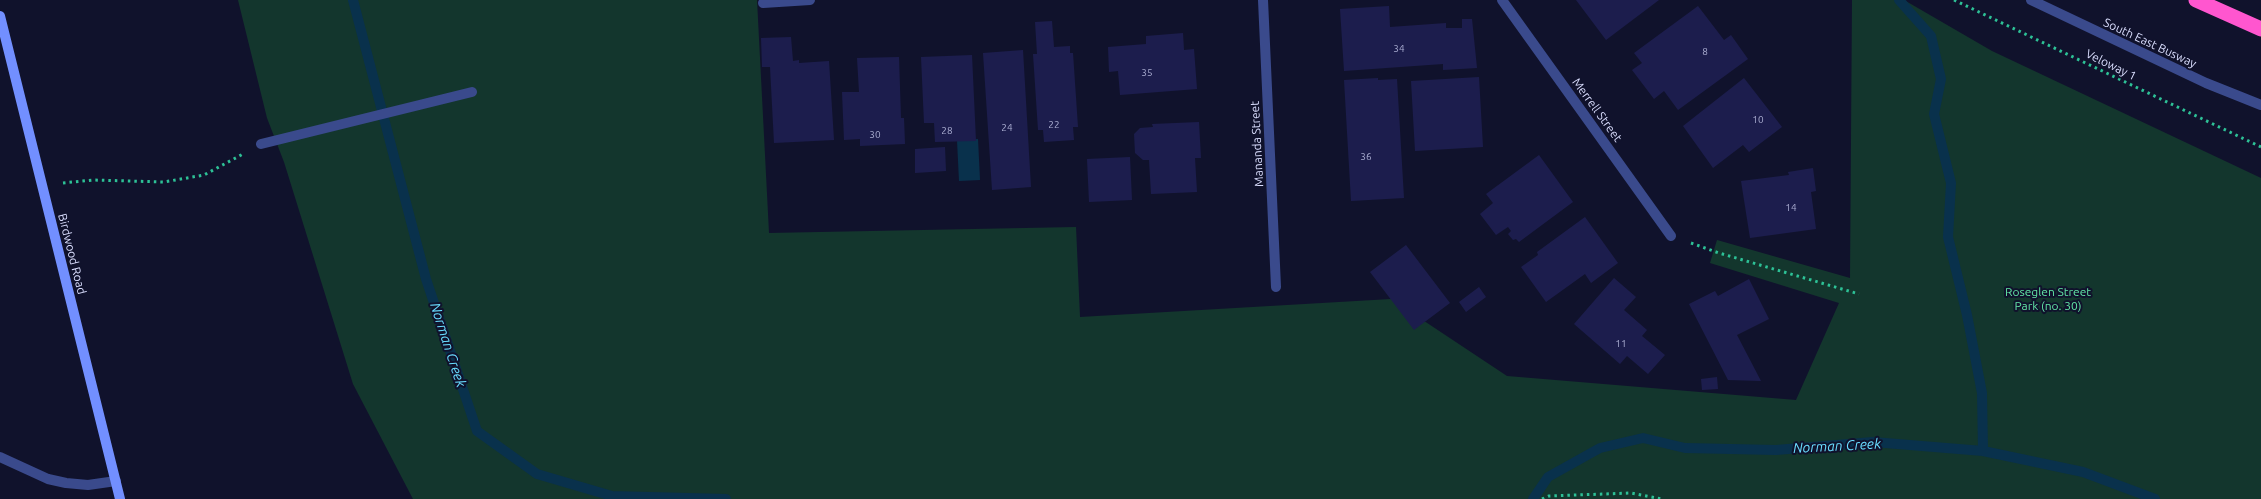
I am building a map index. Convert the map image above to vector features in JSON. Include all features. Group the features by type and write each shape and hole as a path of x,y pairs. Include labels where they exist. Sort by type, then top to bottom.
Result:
{"highway":[{"path":"2196,0 2261,29"}],"street":[{"path":"763,3 810,0"},
{"name":"Mananda Street","path":"1263,0 1276,287"},
{"name":"Merrell Street","path":"1502,0 1671,236"},
{"name":"South East Busway","path":"2031,0 2206,83 2261,105"},
{"name":"Birdwood Road","path":"0,16 120,499"},
{"path":"261,144 472,92"},
{"path":"0,457 48,478 66,483 88,485 116,481"}],"path":[{"name":"Veloway 1","path":"1954,0 2261,147"},
{"path":"42,184 93,180 164,182 204,174 261,144"},
{"path":"1671,236 1719,253 1859,294"},
{"path":"1542,499 1549,496 1631,493 1662,499"}],"green space":[{"name":"Roseglen Street Park (no. 30)","path":"238,0 757,0 769,233 1076,227 1080,317 1391,299 1507,376 1796,400 1839,303 1710,263 1717,240 1850,278 1852,0 1904,0 1992,51 2261,178 2261,499 413,499 353,384 284,162 267,118"}],"water":[{"path":"978,139 980,180 959,181 957,140"}],"building":[{"path":"1576,0 1659,0 1606,40"},
{"path":"1389,6 1390,27 1446,23 1446,28 1462,28 1462,19 1472,19 1477,68 1443,70 1443,64 1344,71 1340,9"},
{"path":"1698,6 1724,40 1731,35 1748,59 1678,110 1664,91 1654,99 1632,70 1642,63 1634,53"},
{"path":"1052,21 1054,47 1070,46 1070,53 1073,53 1078,127 1073,127 1074,140 1044,142 1043,130 1038,130 1033,54 1037,54 1035,22"},
{"path":"1183,33 1184,50 1194,49 1197,89 1120,95 1118,71 1109,72 1108,47 1146,44 1146,36"},
{"path":"791,37 793,61 799,60 799,63 829,61 834,140 774,143 770,67 762,67 761,38"},
{"path":"1023,50 1031,187 992,190 983,53"},
{"path":"972,55 976,141 935,142 934,123 924,123 921,57"},
{"path":"899,57 901,118 904,118 905,144 860,146 860,139 844,140 842,92 859,92 857,58"},
{"path":"1479,77 1483,147 1415,151 1411,81"},
{"path":"1378,78 1378,80 1397,79 1404,198 1351,201 1344,80"},
{"path":"1744,78 1782,127 1749,152 1743,145 1713,168 1683,126"},
{"path":"1199,122 1201,158 1195,158 1197,192 1151,194 1149,160 1143,160 1135,153 1134,134 1140,128 1153,127 1152,124"},
{"path":"945,147 946,171 915,173 915,149"},
{"path":"1539,155 1573,202 1519,242 1516,239 1513,240 1508,234 1511,231 1508,227 1496,235 1480,214 1493,203 1486,194"},
{"path":"1130,157 1132,200 1089,202 1087,159"},
{"path":"1813,168 1816,191 1811,192 1816,229 1750,238 1741,181 1789,175 1788,172"},
{"path":"1585,217 1618,263 1591,283 1585,274 1546,302 1521,267 1538,255 1537,252"},
{"path":"1406,245 1450,303 1414,330 1370,272"},
{"path":"1614,278 1636,297 1624,310 1647,330 1642,336 1665,355 1648,374 1627,356 1620,364 1574,324"},
{"path":"1749,279 1769,319 1737,335 1761,381 1728,380 1689,304 1715,291 1718,296"},
{"path":"1479,287 1486,297 1466,312 1459,302"},
{"path":"1717,377 1718,389 1702,390 1701,379"}],"waterway":[{"name":"Norman Creek","path":"353,0 426,279 477,431 537,474 612,496 726,499"},
{"path":"1899,0 1931,36 1941,79 1934,114 1951,183 1948,237 1967,315 1982,393 1983,451"},
{"name":"Norman Creek","path":"1533,499 1548,477 1600,448 1643,438 1685,448 1776,450 1873,442 1983,451 2083,472 2155,499"}]}
